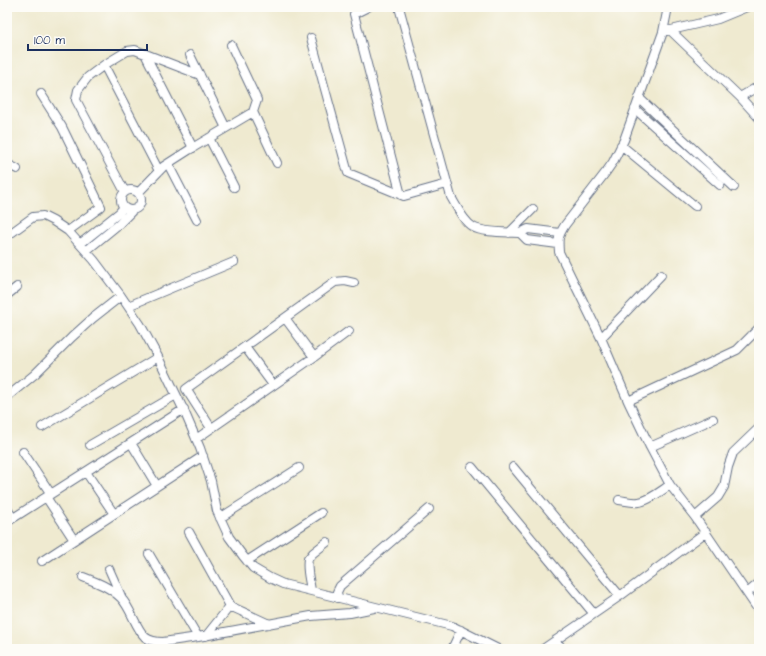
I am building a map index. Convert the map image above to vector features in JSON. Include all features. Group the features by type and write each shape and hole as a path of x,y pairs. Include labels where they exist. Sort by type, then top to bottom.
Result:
{"street":[{"path":"368,7 354,14 401,195"},
{"path":"399,7 447,184 451,197 463,217 472,227 480,230 509,232 520,234 527,240 558,244"},
{"path":"668,7 666,31 621,145 613,162 560,233 558,239 559,252 601,338 628,401 670,485 706,532 759,611"},
{"path":"666,31 718,19 747,7"},
{"path":"666,31 740,98 759,118"},
{"path":"311,38 348,173 404,196 447,184"},
{"path":"231,45 257,100 254,112 277,163"},
{"path":"125,192 76,100 78,90 88,77 126,51 135,50 200,74"},
{"path":"145,54 193,148"},
{"path":"190,55 226,128"},
{"path":"104,65 159,171"},
{"path":"740,98 759,86"},
{"path":"42,94 62,127 101,207 68,231"},
{"path":"639,98 734,187"},
{"path":"635,109 720,185"},
{"path":"138,193 159,171 168,164 254,112"},
{"path":"209,138 234,187"},
{"path":"621,145 695,206"},
{"path":"7,164 18,169"},
{"path":"168,164 197,220"},
{"path":"86,251 141,204 141,197 134,190 131,190 125,192 122,201 124,207 133,210"},
{"path":"80,244 119,213 124,207"},
{"path":"509,232 533,209"},
{"path":"7,236 33,217 43,216 53,221 68,231 80,244 121,296 140,324 184,410 203,456 211,481 217,511 229,537 253,568 284,584 452,626 498,649"},
{"path":"520,234 528,229 560,233"},
{"path":"128,306 234,262"},
{"path":"601,338 661,275"},
{"path":"211,428 186,389 335,282 345,281 354,283"},
{"path":"7,295 17,287"},
{"path":"7,397 35,374 88,322 121,296"},
{"path":"285,318 314,357"},
{"path":"628,401 737,350 759,328"},
{"path":"196,439 349,331"},
{"path":"245,347 273,385"},
{"path":"42,427 158,357"},
{"path":"90,445 176,394"},
{"path":"7,509 10,520 184,410"},
{"path":"650,447 713,419"},
{"path":"695,517 718,497 724,487 728,467 733,453 759,428"},
{"path":"131,443 157,486"},
{"path":"24,452 74,540"},
{"path":"42,561 203,456"},
{"path":"472,467 594,614"},
{"path":"513,467 620,596"},
{"path":"220,518 299,468"},
{"path":"86,472 114,514"},
{"path":"619,500 637,502 642,501 670,485"},
{"path":"338,598 337,592 340,586 429,509"},
{"path":"247,561 321,513"},
{"path":"190,532 230,606 269,624"},
{"path":"543,649 620,596 706,532"},
{"path":"311,591 308,559 313,552 327,542"},
{"path":"150,554 202,636"},
{"path":"109,568 124,602 140,630 146,638 157,642 202,636 312,616 350,613 376,607"},
{"path":"83,577 113,590 124,602"},
{"path":"746,592 759,583"},
{"path":"202,636 230,606"},
{"path":"452,649 461,630"},
{"path":"556,640 562,649"}]}
